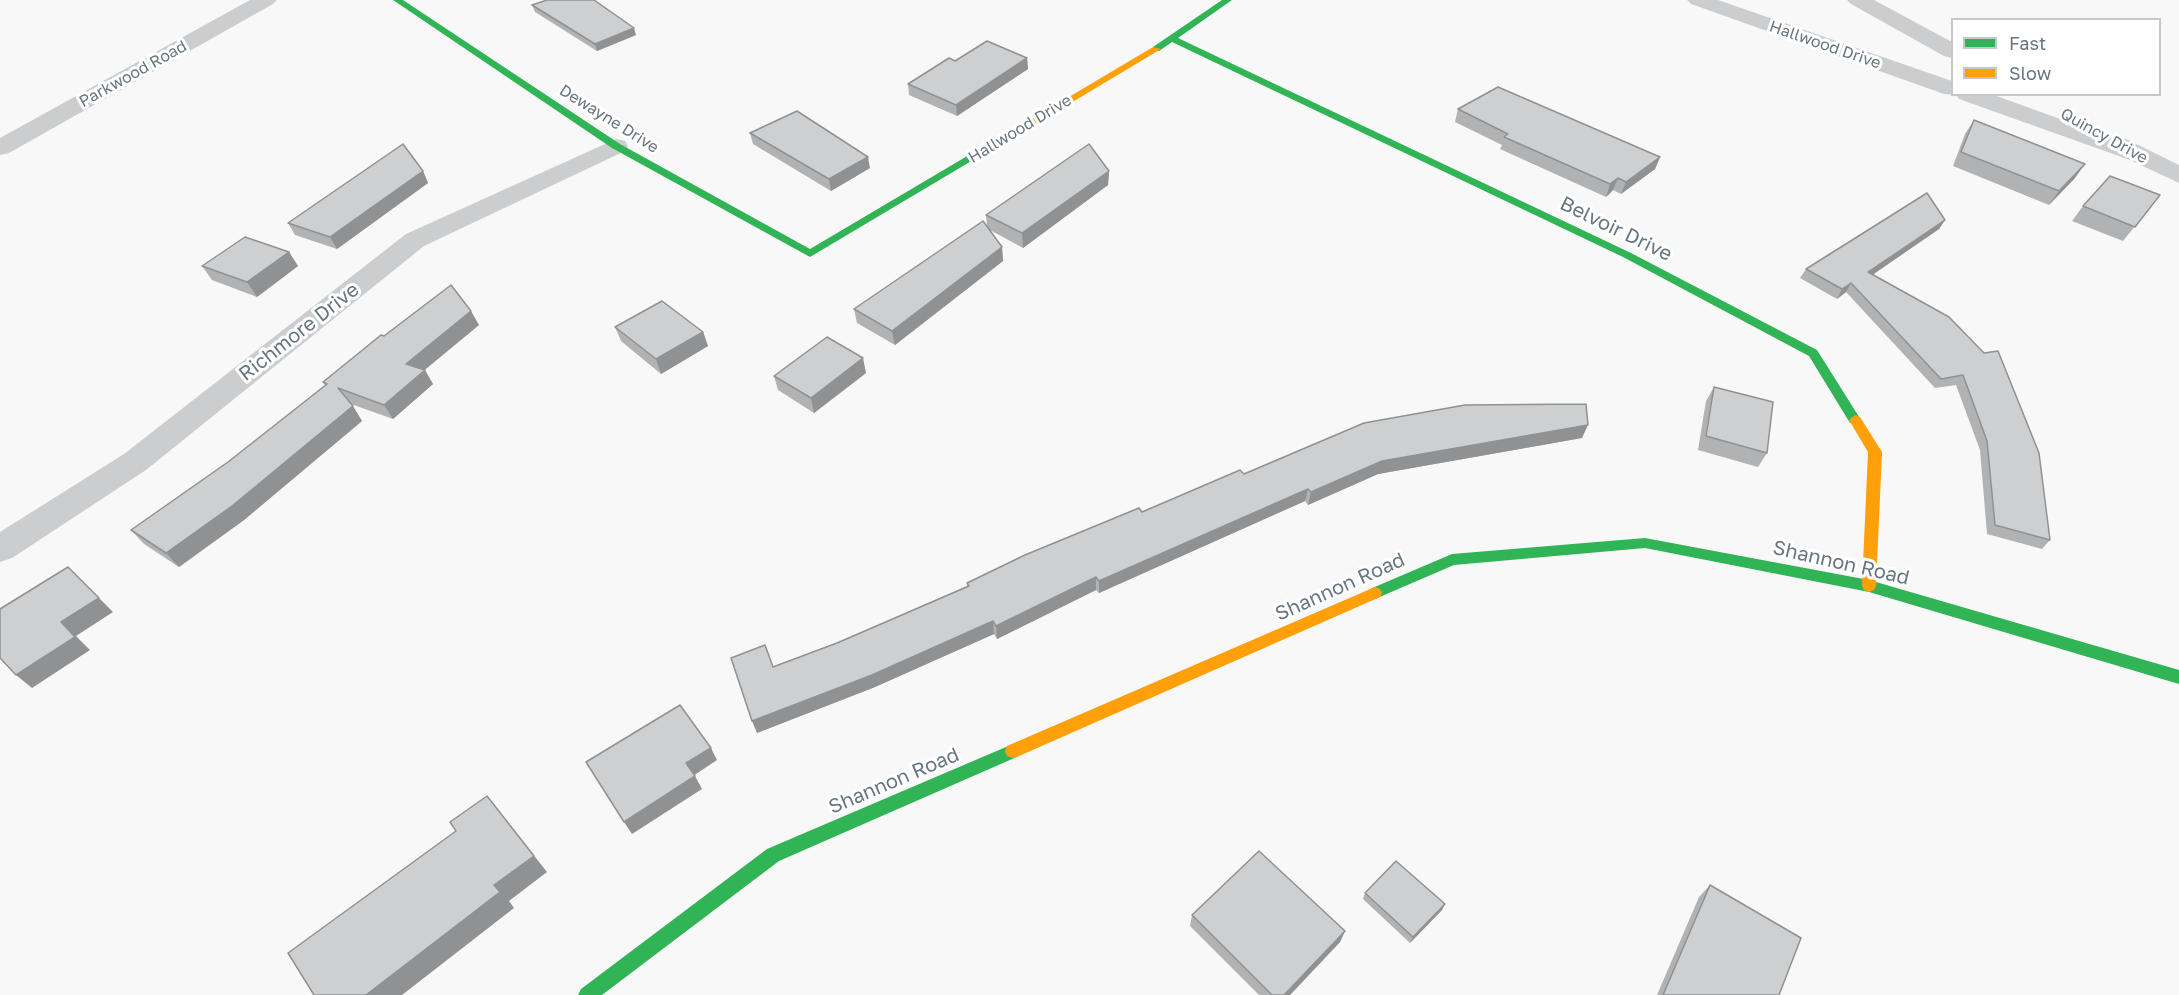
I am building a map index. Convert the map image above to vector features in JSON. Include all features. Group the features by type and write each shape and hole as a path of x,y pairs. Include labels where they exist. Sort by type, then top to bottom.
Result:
{"street":[{"name":"Parkwood Road","path":"0,148 266,0"},
{"name":"Dewayne Drive","path":"397,0 616,146 810,254"},
{"name":"Hallwood Drive","path":"810,254 1172,39 1228,0"},
{"name":"Hallwood Drive","path":"1698,0 1951,88"},
{"path":"1858,0 1951,50"},
{"name":"Belvoir Drive","path":"1172,39 1627,255 1813,353 1875,452 1869,586"},
{"path":"1973,96 2135,154"},
{"name":"Quincy Drive","path":"2034,96 2135,154 2179,175"},
{"name":"Richmore Drive","path":"0,549 135,462 415,240 616,146"},
{"name":"Shannon Road","path":"587,995 773,855 1452,560 1645,543 1869,586 2179,677"}],"building":[{"path":"547,0 594,0 634,28 595,44 532,5"},
{"path":"987,41 1027,58 956,105 908,84 949,58 955,61"},
{"path":"1498,87 1660,157 1626,182 1618,178 1610,184 1504,137 1508,134 1458,109"},
{"path":"797,111 868,157 829,179 750,133"},
{"path":"1974,120 2085,164 2059,191 1961,152"},
{"path":"403,144 423,171 330,237 288,223"},
{"path":"1089,144 1109,171 1022,233 986,215"},
{"path":"2110,176 2160,195 2135,227 2083,206"},
{"path":"1927,193 1945,220 1868,272 1949,317 1984,353 1998,351 2039,453 2050,540 1995,525 1987,441 1963,375 1941,379 1851,283 1842,289 1806,269"},
{"path":"983,221 1002,247 892,331 854,309"},
{"path":"245,237 289,252 247,282 202,266"},
{"path":"451,285 471,311 406,364 425,370 384,405 338,388 353,406 232,506 166,553 131,530 228,462 327,384 323,382 381,335 384,336"},
{"path":"662,301 703,332 656,359 615,327"},
{"path":"827,337 863,358 811,398 774,376"},
{"path":"1714,387 1773,402 1767,453 1706,436"},
{"path":"1586,404 1588,425 1382,461 1311,492 1308,489 1099,581 1096,577 996,626 993,621 872,675 752,721 731,658 765,645 773,667 837,643 969,586 967,583 1025,555 1139,508 1142,512 1240,470 1244,474 1364,423 1465,405"},
{"path":"68,567 99,598 61,622 75,637 16,675 0,658 0,609"},
{"path":"680,705 711,748 686,763 695,776 624,822 586,762"},
{"path":"487,796 534,856 494,885 500,892 366,995 314,995 288,953 456,831 450,822"},
{"path":"1259,851 1345,931 1284,995 1272,995 1192,915"},
{"path":"1396,861 1445,904 1413,937 1365,893"},
{"path":"1710,885 1801,938 1779,995 1663,995"}],"traffic: fast":[{"path":"397,0 616,146 810,254 1000,141"},
{"path":"1156,49 1228,0"},
{"path":"1172,39 1627,255 1813,353 1855,420"},
{"path":"1375,593 1452,560 1645,543 1869,586 2179,677"},
{"path":"587,995 773,855 1013,751"}],"traffic: slow":[{"path":"1000,141 1156,49"},
{"path":"1855,420 1875,452 1869,586"},
{"path":"1013,751 1375,593"}]}
